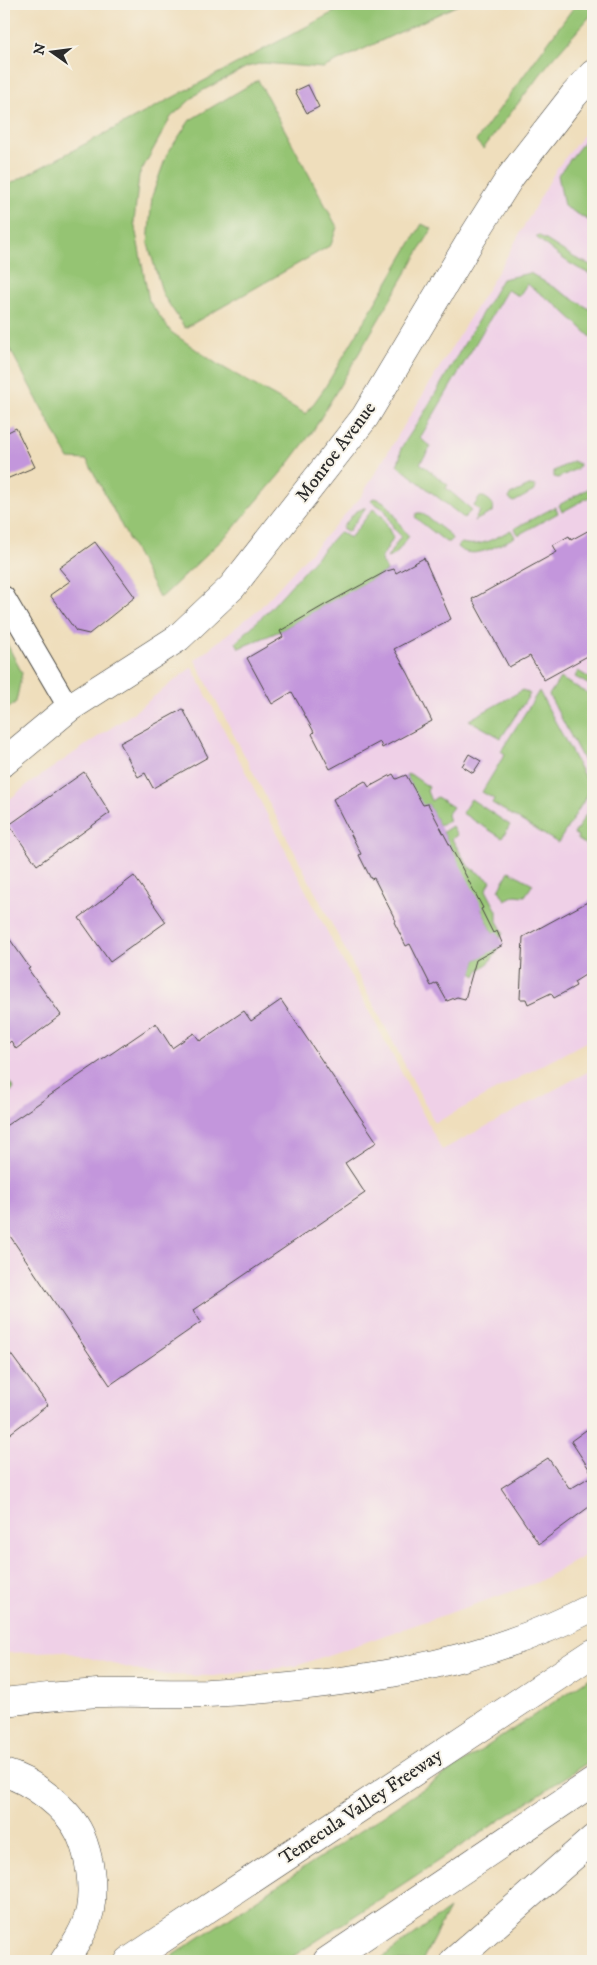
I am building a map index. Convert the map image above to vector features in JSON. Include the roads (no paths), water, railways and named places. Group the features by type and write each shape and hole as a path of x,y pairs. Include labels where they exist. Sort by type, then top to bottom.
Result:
{"main road":[{"name":"Monroe Avenue","path":"4,762 69,708 178,638 232,587 365,417 511,176 574,95 593,74"},
{"path":"4,1702 60,1695 206,1693 271,1689 376,1676 515,1642 593,1607"},
{"name":"Temecula Valley Freeway","path":"129,1961 593,1653"},
{"path":"4,1772 33,1785 58,1806 80,1834 91,1878 90,1910 80,1939 64,1961"},
{"path":"329,1960 593,1782"},
{"path":"454,1961 593,1839"}],"street":[{"path":"4,597 69,708"}]}
